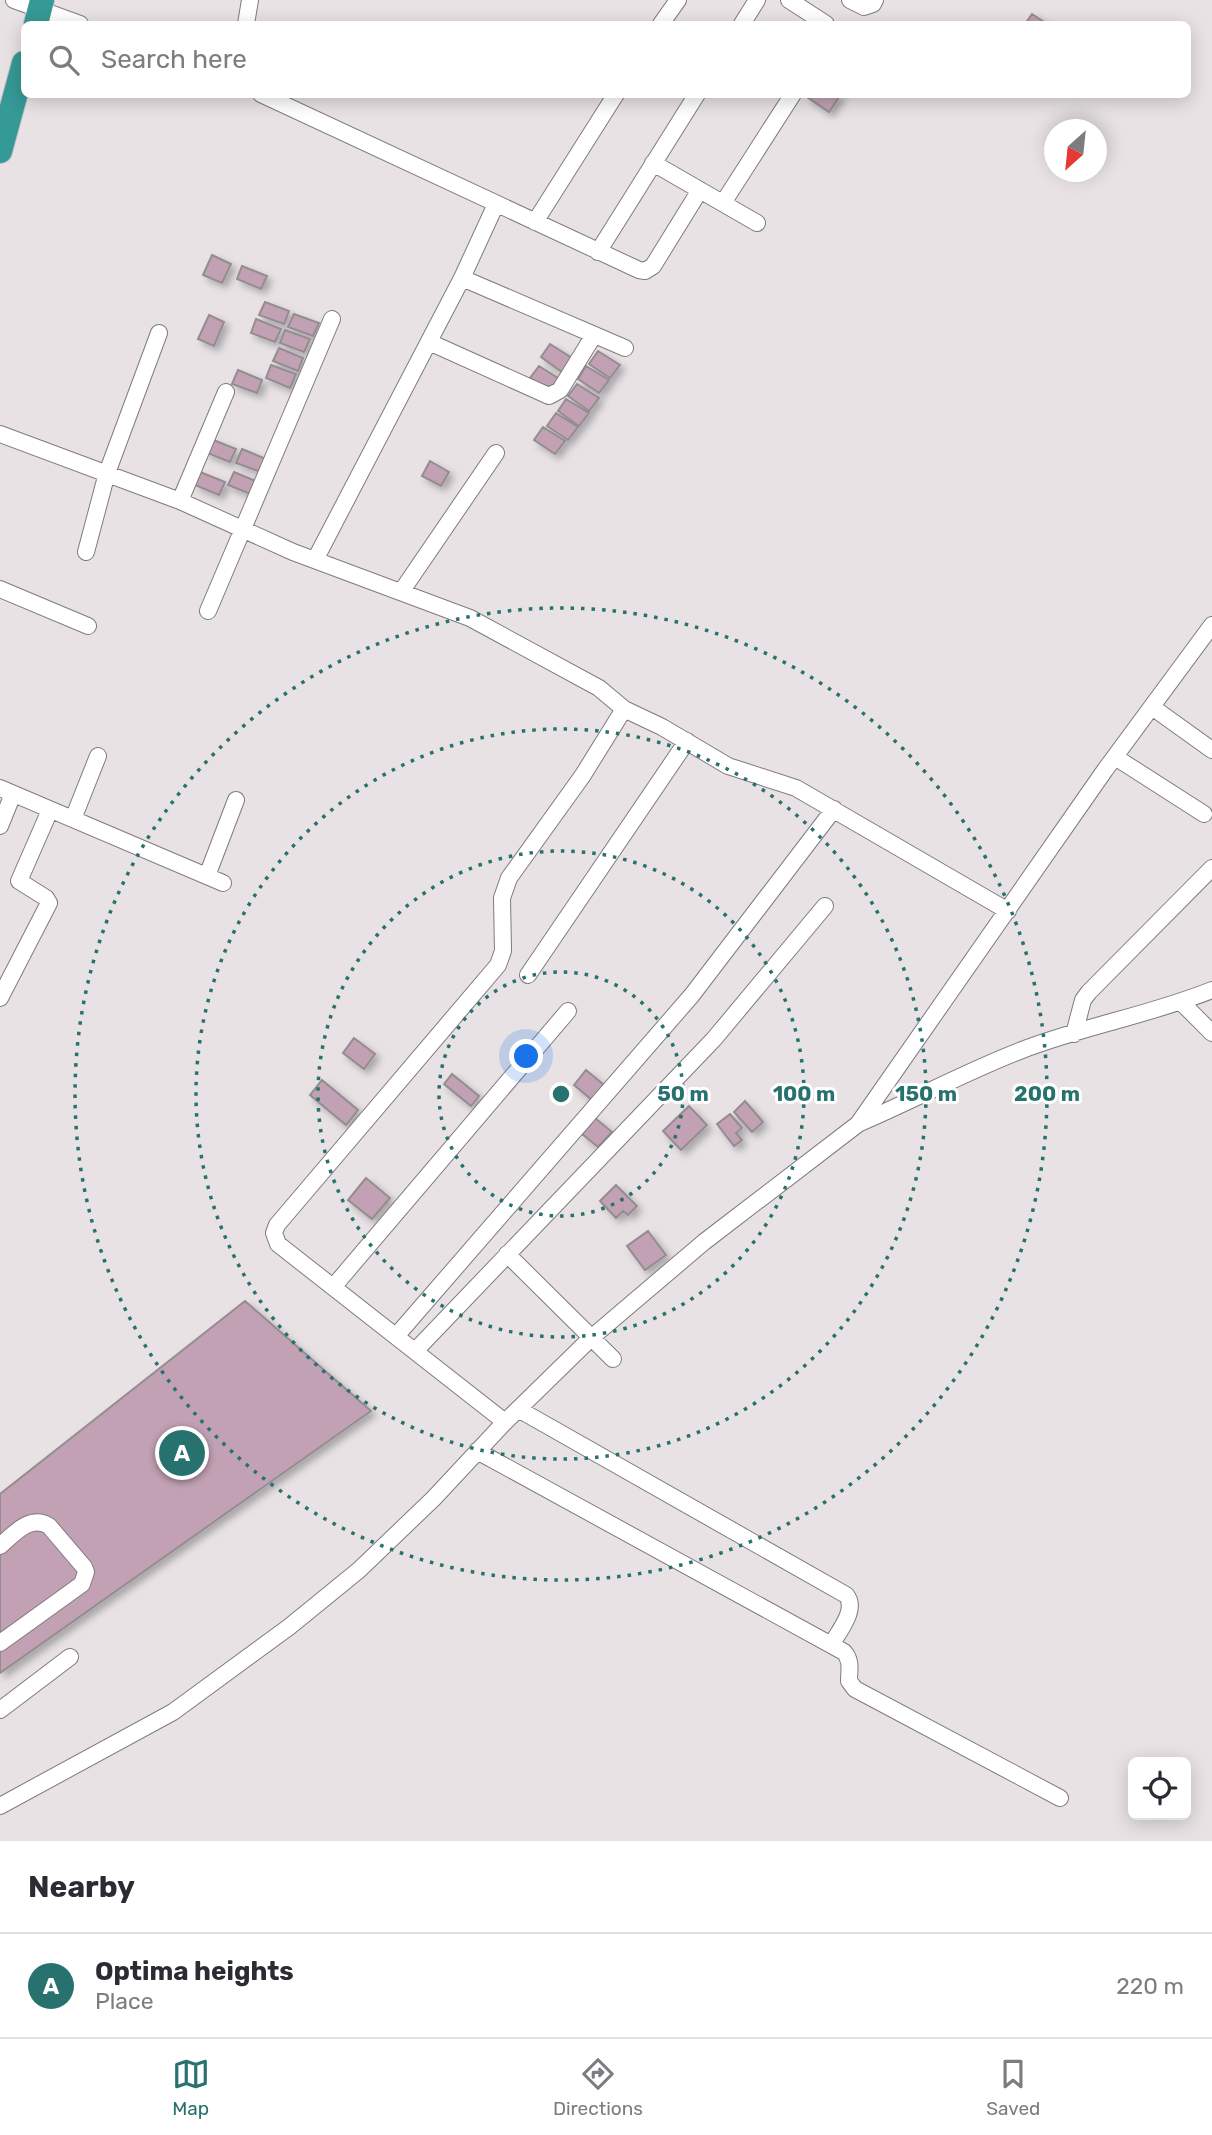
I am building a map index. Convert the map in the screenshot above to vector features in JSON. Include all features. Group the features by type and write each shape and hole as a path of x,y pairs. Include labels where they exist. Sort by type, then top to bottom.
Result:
{"highway":[{"path":"0,151 8,90 21,68"}],"street":[{"path":"14,0 71,21"},
{"path":"246,21 250,0"},
{"path":"664,21 678,0"},
{"path":"744,21 757,0"},
{"path":"789,0 821,21"},
{"path":"850,0 864,7 873,4 875,0"},
{"path":"270,98 639,271 650,270 700,190"},
{"path":"535,222 613,98"},
{"path":"598,251 694,98"},
{"path":"723,203 790,98"},
{"path":"653,163 757,223"},
{"path":"315,560 462,278 496,204"},
{"path":"462,278 625,348"},
{"path":"208,611 332,319"},
{"path":"86,552 107,473 159,333"},
{"path":"429,342 549,396 560,390 594,335"},
{"path":"180,501 226,392"},
{"path":"0,434 180,501 315,560 470,618 599,688 624,709 687,741 728,766 785,783 1008,911"},
{"path":"401,592 496,453"},
{"path":"0,589 88,626"},
{"path":"858,1124 1115,757 1212,625"},
{"path":"1152,707 1212,750"},
{"path":"505,1422 278,1244 274,1233 277,1225 498,965 503,951 502,898 509,878 583,775 624,709"},
{"path":"528,975 687,741"},
{"path":"73,819 98,756"},
{"path":"1115,757 1203,814"},
{"path":"0,826 7,791 223,883"},
{"path":"207,876 236,800"},
{"path":"397,1335 692,995 834,809"},
{"path":"0,998 49,903 46,898 19,881 50,810"},
{"path":"1074,1034 1083,1000 1089,992 1212,868"},
{"path":"416,1350 714,1039 825,906"},
{"path":"0,1806 173,1712 289,1628 359,1570 434,1498 505,1422 591,1338 704,1242 858,1124 1023,1050 1182,1003 1212,990"},
{"path":"1182,1003 1212,1033"},
{"path":"334,1286 568,1011"},
{"path":"507,1254 613,1359"},
{"path":"518,1409 846,1595 850,1599 850,1610 831,1645"},
{"path":"477,1451 831,1645 848,1657 849,1681 855,1689 1060,1798"},
{"path":"0,1546 28,1524 42,1522 86,1572 82,1584 0,1643"},
{"path":"0,1710 70,1657"}],"building":[{"path":"1032,14 1042,21 1027,21"},
{"path":"808,98 838,98 829,112"},
{"path":"212,255 231,264 222,283 203,275"},
{"path":"242,266 267,276 261,289 237,279"},
{"path":"265,302 289,311 284,324 259,315"},
{"path":"294,314 319,323 313,336 288,327"},
{"path":"209,315 224,322 214,346 198,339"},
{"path":"256,319 281,329 275,342 251,333"},
{"path":"285,330 310,339 304,352 280,343"},
{"path":"550,344 572,358 562,372 541,357"},
{"path":"279,348 303,358 298,371 273,361"},
{"path":"598,351 620,365 610,378 589,364"},
{"path":"271,365 296,374 290,388 266,378"},
{"path":"539,366 561,380 551,393 530,378"},
{"path":"586,366 609,380 599,393 578,379"},
{"path":"238,370 262,380 257,393 232,384"},
{"path":"577,384 599,398 589,411 568,396"},
{"path":"566,399 589,413 579,426 558,411"},
{"path":"556,413 578,427 568,440 547,426"},
{"path":"543,427 565,441 555,454 534,440"},
{"path":"211,439 236,449 230,462 205,452"},
{"path":"242,449 266,459 261,472 236,463"},
{"path":"430,461 449,472 441,486 422,476"},
{"path":"200,472 225,482 219,495 195,485"},
{"path":"234,472 258,482 253,495 228,485"},
{"path":"354,1038 375,1054 364,1069 343,1053"},
{"path":"586,1070 604,1085 592,1100 574,1085"},
{"path":"452,1074 479,1096 471,1106 444,1084"},
{"path":"322,1080 358,1110 346,1125 310,1095"},
{"path":"745,1101 763,1122 752,1132 734,1112"},
{"path":"689,1106 707,1125 681,1150 663,1131"},
{"path":"730,1114 742,1128 736,1133 742,1140 734,1146 717,1124"},
{"path":"595,1118 612,1132 598,1147 582,1134"},
{"path":"366,1178 390,1198 372,1219 348,1200"},
{"path":"616,1185 637,1206 628,1215 623,1211 616,1218 600,1201"},
{"path":"648,1231 666,1255 645,1270 627,1246"},
{"path":"245,1301 371,1411 0,1673 0,1494"}],"place":[{"name":"Optima heights","path":"182,1453"}]}
